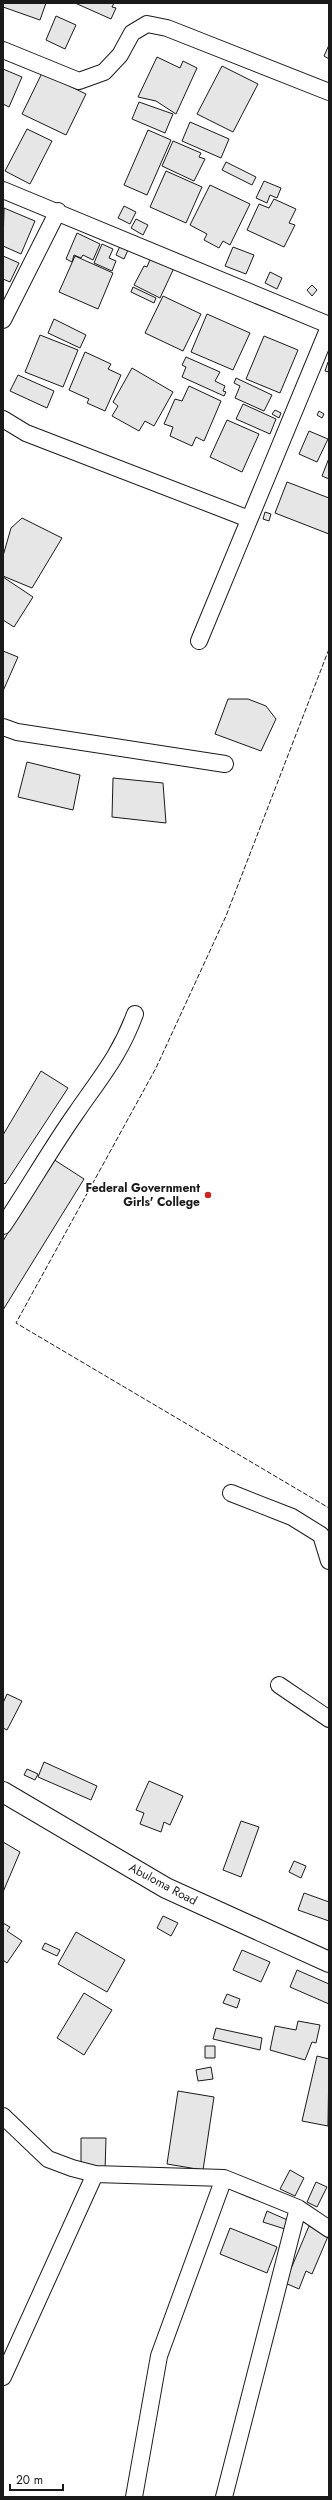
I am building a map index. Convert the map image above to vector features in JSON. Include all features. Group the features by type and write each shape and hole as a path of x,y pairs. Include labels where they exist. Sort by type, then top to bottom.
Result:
{"street":[{"path":"3,50 79,81 104,72 120,55 132,33 147,24 167,28 329,92"},
{"path":"3,190 58,211 329,326 199,641"},
{"path":"3,320 58,211"},
{"path":"3,419 26,433 249,518"},
{"path":"3,727 17,732 225,764"},
{"path":"3,1226 76,1113 111,1065 125,1042 135,1014"},
{"path":"231,1493 292,1517 322,1535 329,1561"},
{"path":"279,1685 329,1719"},
{"name":"Abuloma Road","path":"3,1792 166,1888 329,1962"},
{"path":"3,2116 48,2159 72,2168 94,2174 224,2178 298,2208 329,2229"},
{"path":"3,2377 94,2174"},
{"path":"134,2497 159,2356 224,2178"},
{"path":"224,2497 298,2208"}],"building":[{"path":"3,3 46,3 40,20 3,7"},
{"path":"75,3 114,3 112,7 116,8 111,19"},
{"path":"56,16 76,25 65,49 46,40"},
{"path":"329,45 329,59 324,56"},
{"path":"157,57 180,68 183,61 197,68 176,114 156,101 138,97"},
{"path":"222,66 258,84 233,132 197,114"},
{"path":"3,69 22,77 9,107 3,104"},
{"path":"42,73 86,94 66,135 22,114"},
{"path":"139,102 173,114 165,133 132,119"},
{"path":"190,122 229,139 221,158 182,141"},
{"path":"27,129 52,141 30,184 5,171"},
{"path":"148,130 171,140 147,195 124,185"},
{"path":"173,141 201,153 199,157 205,159 194,181 162,166"},
{"path":"226,162 256,177 252,185 222,170"},
{"path":"166,171 202,187 186,223 150,207"},
{"path":"264,181 281,188 277,198 270,195 267,203 256,198"},
{"path":"210,185 250,204 230,245 223,241 219,248 204,240 207,234 190,225"},
{"path":"274,199 296,209 289,223 295,225 284,247 247,230 259,204 269,208"},
{"path":"124,206 136,212 130,224 118,218"},
{"path":"4,208 35,221 21,254 3,246"},
{"path":"136,219 148,225 143,235 131,228"},
{"path":"77,233 100,244 93,260 83,255 81,258 74,255 72,262 66,259"},
{"path":"102,244 113,249 109,258 116,261 112,271 94,263"},
{"path":"120,246 128,250 124,259 116,255"},
{"path":"233,247 254,255 246,274 225,266"},
{"path":"3,256 19,263 10,282 3,279"},
{"path":"75,256 113,273 98,309 59,292"},
{"path":"151,257 174,268 160,298 134,285 144,266 147,267"},
{"path":"270,272 282,278 277,289 265,283"},
{"path":"312,285 317,290 312,296 307,290"},
{"path":"133,287 156,298 154,303 131,292"},
{"path":"163,296 201,314 183,351 145,333"},
{"path":"207,314 250,333 233,370 191,352"},
{"path":"54,319 86,335 80,348 48,333"},
{"path":"40,335 78,350 63,387 25,372"},
{"path":"264,336 298,350 280,393 246,379"},
{"path":"85,352 111,364 108,369 121,375 105,411 87,403 89,399 69,390"},
{"path":"186,357 220,372 215,381 225,386 223,391 226,392 224,396 182,377 186,367 182,365"},
{"path":"328,362 329,363 329,372 325,371"},
{"path":"132,368 173,392 154,426 145,421 139,431 112,416 118,406 113,402"},
{"path":"18,375 54,391 47,408 10,391"},
{"path":"236,378 272,395 264,411 235,398 240,386 234,383"},
{"path":"189,386 221,401 204,441 196,437 192,446 170,436 173,427 164,424 175,399 182,401"},
{"path":"243,404 276,419 270,434 236,419"},
{"path":"275,410 281,413 279,418 272,414"},
{"path":"319,411 324,414 322,418 317,415"},
{"path":"227,420 259,434 242,472 210,457"},
{"path":"309,431 328,439 317,462 299,454"},
{"path":"329,458 329,479 322,476"},
{"path":"287,482 329,498 329,534 275,513"},
{"path":"265,512 271,514 269,521 263,519"},
{"path":"22,518 62,538 32,588 3,576 3,556 11,528"},
{"path":"3,577 33,597 14,627 3,620"},
{"path":"3,651 18,657 3,691"},
{"path":"228,699 248,699 266,706 276,719 261,751 215,734"},
{"path":"27,762 80,775 73,810 18,797"},
{"path":"113,778 163,783 166,823 112,817"},
{"path":"41,1071 68,1088 5,1184 3,1182 3,1135"},
{"path":"53,1159 84,1179 3,1310 3,1241"},
{"path":"7,1694 22,1701 7,1730 3,1728 3,1703"},
{"path":"44,1762 97,1786 91,1800 38,1777"},
{"path":"27,1769 38,1774 35,1780 24,1775"},
{"path":"149,1781 183,1796 170,1825 164,1822 161,1832 140,1824 144,1813 136,1810"},
{"path":"241,1821 259,1827 241,1877 223,1870"},
{"path":"3,1842 20,1852 3,1892"},
{"path":"294,1861 306,1866 301,1878 289,1872"},
{"path":"304,1893 329,1902 329,1921 298,1910"},
{"path":"163,1916 178,1923 171,1936 157,1928"},
{"path":"3,1923 10,1927 7,1931 22,1941 7,1963 3,1960"},
{"path":"76,1932 125,1960 107,1992 58,1964"},
{"path":"45,1943 60,1950 57,1956 42,1949"},
{"path":"242,1950 270,1962 261,1982 233,1970"},
{"path":"297,1970 329,1984 329,2004 290,1987"},
{"path":"84,1993 112,2010 84,2055 57,2038"},
{"path":"227,1994 240,1999 237,2008 223,2003"},
{"path":"298,2021 320,2025 316,2043 312,2042 305,2060 270,2050 275,2026 296,2030"},
{"path":"216,2028 262,2038 260,2050 213,2039"},
{"path":"205,2046 215,2046 215,2058 205,2058"},
{"path":"317,2056 329,2059 328,2126 302,2121"},
{"path":"211,2067 213,2079 198,2081 196,2070"},
{"path":"178,2091 214,2097 203,2170 167,2164"},
{"path":"81,2138 106,2138 105,2171 81,2170"},
{"path":"290,2170 304,2178 295,2196 280,2189"},
{"path":"316,2182 327,2187 317,2207 307,2202"},
{"path":"267,2211 292,2222 288,2230 263,2222"},
{"path":"309,2226 329,2234 312,2274 306,2271 299,2289 285,2283"},
{"path":"230,2228 277,2247 267,2273 220,2254"}],"fence":[{"path":"329,649 226,916 156,1068 16,1323 329,1508"}],"place":[{"name":"Federal Government Girls' College","path":"208,1195"}]}
